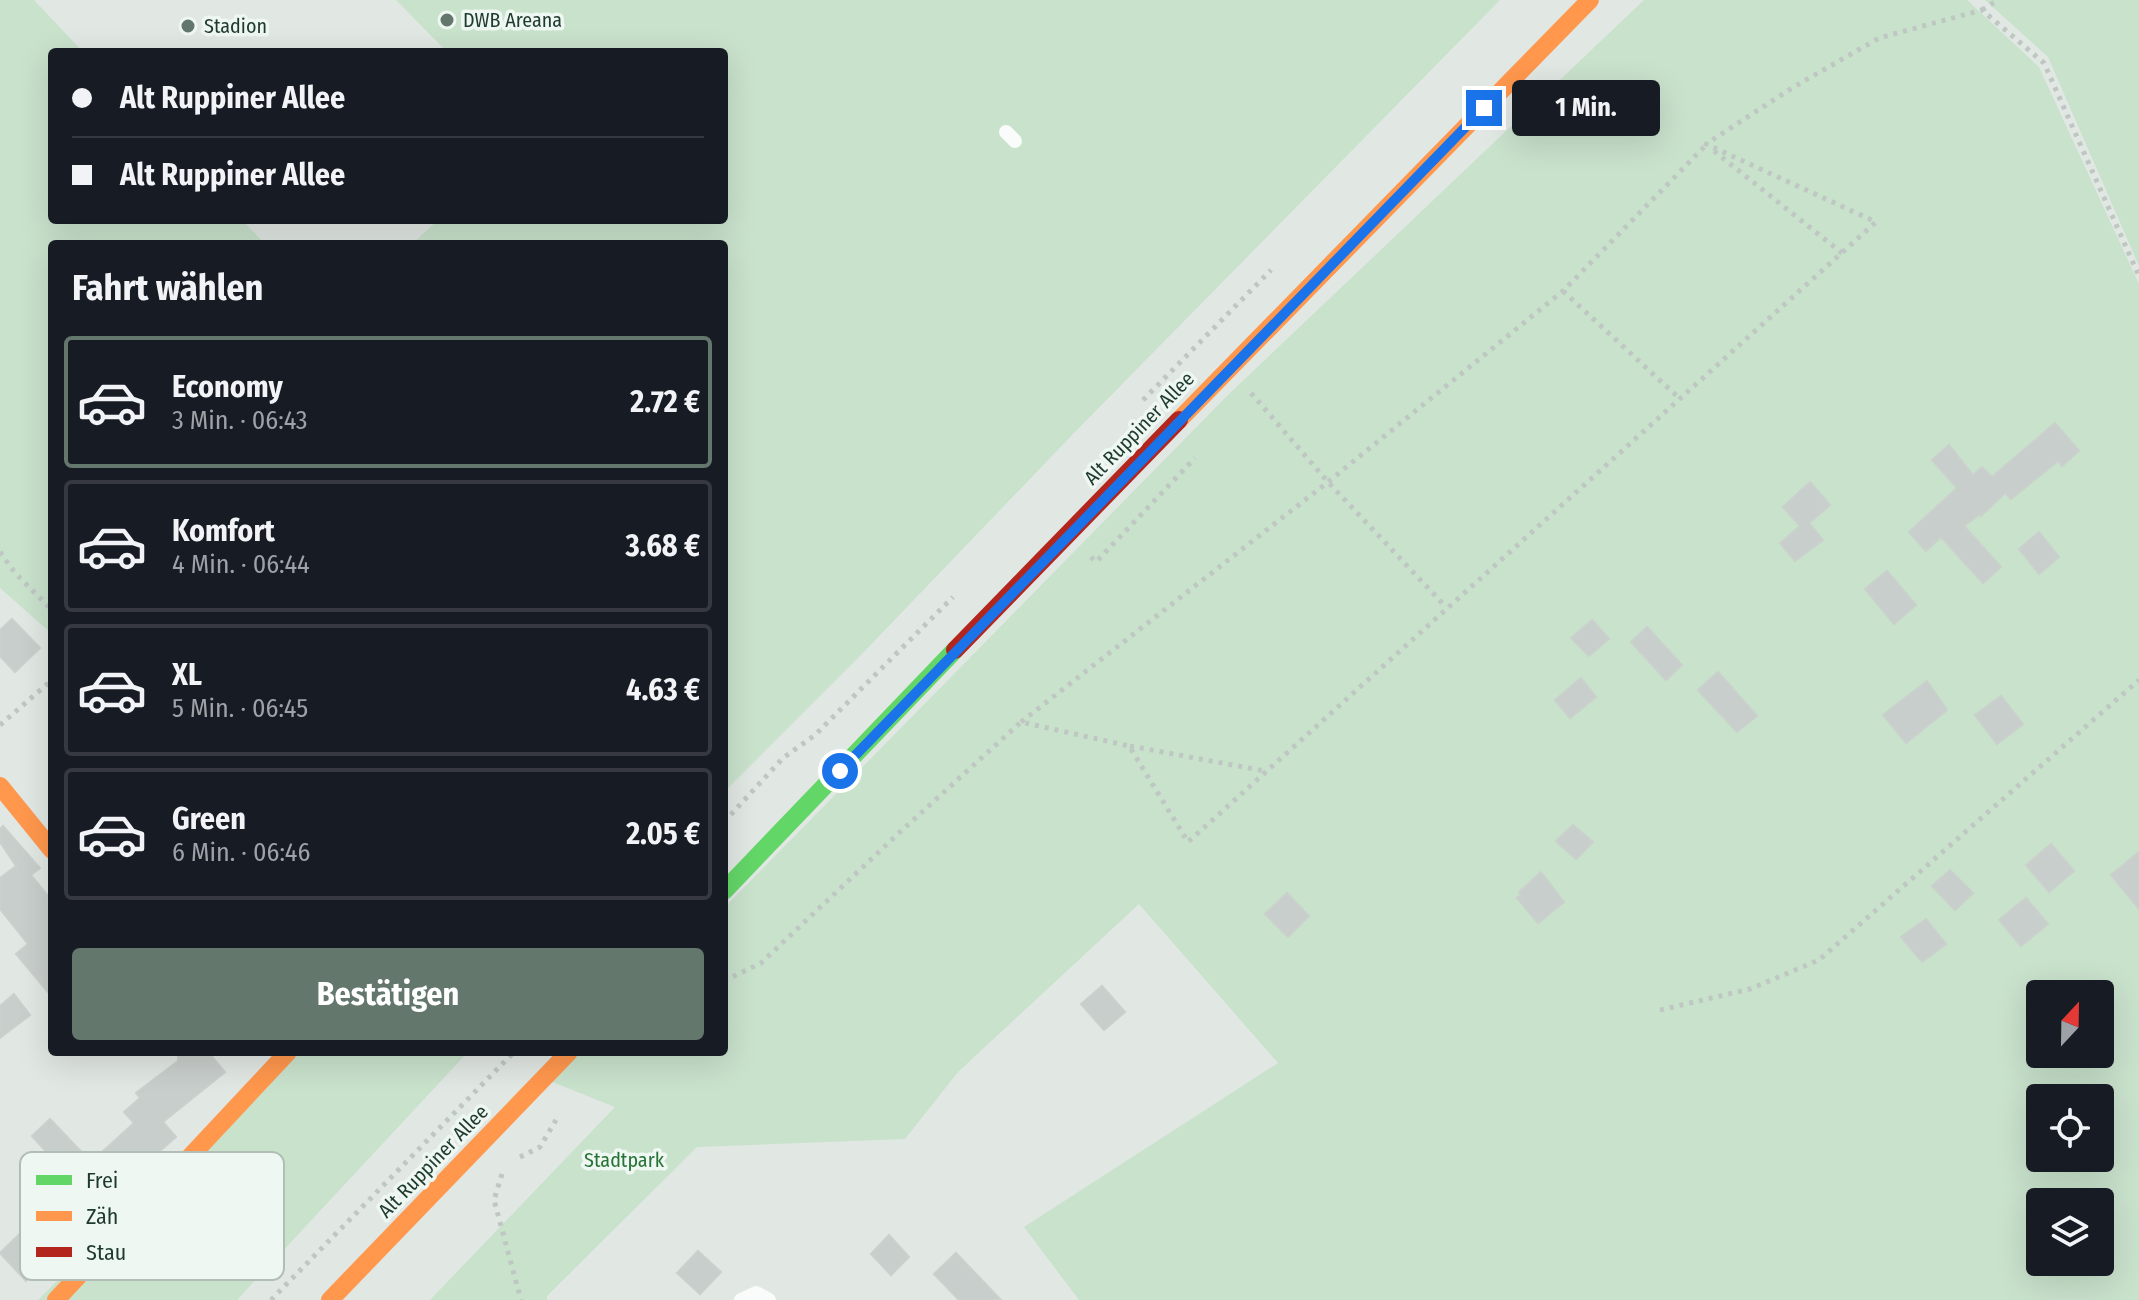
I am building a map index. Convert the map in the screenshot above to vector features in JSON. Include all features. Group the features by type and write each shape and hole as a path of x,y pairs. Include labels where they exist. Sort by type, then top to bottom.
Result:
{"main road":[{"name":"Alt Ruppiner Allee","path":"728,887 1590,0"},
{"path":"0,786 48,845"},
{"path":"194,1152 284,1056"},
{"name":"Alt Ruppiner Allee","path":"330,1300 565,1056"},
{"path":"56,1300 75,1280"}],"lane":[{"path":"741,1300 756,1293 769,1300"}],"path":[{"path":"728,979 761,963 1021,722 1328,482 1563,291 1706,144 1792,88 1879,38 1982,10 1998,0"},
{"path":"1982,10 2044,63 2139,276"},
{"path":"1706,144 1842,253"},
{"path":"1129,746 1188,842 1876,222 1706,144"},
{"path":"1563,291 1679,398"},
{"path":"1229,368 1328,482 1446,607"},
{"path":"0,552 15,573 48,606"},
{"path":"1660,1010 1750,989 1819,960 2139,680"},
{"path":"0,725 48,683"},
{"path":"1021,722 1129,746 1267,771"},
{"path":"271,1300 510,1056"},
{"path":"517,1159 540,1147 561,1111"},
{"path":"505,1165 494,1200 521,1300"}],"green space":[{"path":"0,0 34,0 79,48 48,48 48,224 246,224 261,240 48,240 48,630 0,588"},
{"path":"396,0 1500,0 728,788 728,240 416,240 434,224 728,224 728,48 443,48"},
{"name":"Stadtpark","path":"1644,0 1967,0 2039,67 2139,284 2139,1300 1079,1300 1024,1227 1278,1063 1139,904 958,1072 905,1139 697,1147 547,1296 547,1300 430,1300 615,1107 550,1081 576,1056 728,1056 728,904 1228,395"},
{"path":"1985,0 2139,0 2139,266 2048,57"},
{"path":"282,1056 464,1056 284,1250 284,1152 186,1152"},
{"path":"58,1280 256,1280 237,1300 38,1300"}],"building":[{"path":"2055,423 2079,451 2062,466 2058,461 2011,499 2005,493 1981,516 1964,526 2001,567 1983,583 1941,537 1926,551 1909,532 1957,488 1932,460 1949,445 1973,475 1982,467 1992,477"},
{"path":"1810,482 1830,505 1809,523 1823,540 1795,561 1780,543 1800,526 1783,507"},
{"path":"2039,532 2059,557 2039,574 2019,549"},
{"path":"1887,571 1916,605 1894,624 1865,589"},
{"path":"12,619 40,648 15,672 0,656 0,630"},
{"path":"1592,620 1609,639 1589,656 1571,638"},
{"path":"1647,627 1682,665 1666,680 1631,642"},
{"path":"1718,672 1757,716 1737,732 1698,690"},
{"path":"1581,678 1596,697 1570,718 1555,700"},
{"path":"1927,681 1947,710 1906,743 1883,715"},
{"path":"2001,696 2023,724 1997,744 1975,715"},
{"path":"1573,825 1593,842 1576,859 1556,841"},
{"path":"3,826 40,868 31,875 48,896 48,992 16,954 28,944 0,909 0,878 16,866 0,842"},
{"path":"2051,844 2074,871 2049,892 2026,865"},
{"path":"2139,852 2139,909 2111,875"},
{"path":"1950,870 1973,893 1955,910 1932,886"},
{"path":"1541,872 1564,902 1538,923 1517,898 1521,895 1519,892"},
{"path":"1287,893 1309,916 1288,937 1265,914"},
{"path":"2026,898 2048,924 2021,946 1999,920"},
{"path":"1926,919 1946,944 1922,962 1901,937"},
{"path":"1102,986 1125,1012 1104,1030 1081,1004"},
{"path":"14,994 30,1015 0,1038 0,1006"},
{"path":"178,1056 211,1056 225,1072 163,1122 176,1137 159,1152 102,1152 134,1123 124,1112 140,1098 136,1093 178,1061"},
{"path":"50,1119 81,1152 47,1152 32,1136"},
{"path":"20,1234 20,1275 0,1253"},
{"path":"889,1235 909,1257 891,1275 871,1254"},
{"path":"698,1251 721,1272 700,1294 677,1273"},
{"path":"956,1253 1001,1300 959,1300 934,1274"}],"traffic: fast":[{"path":"728,887 955,650"}],"traffic: slow":[{"path":"1179,420 1590,0"},
{"path":"0,786 48,845"},
{"path":"194,1152 284,1056"},
{"path":"330,1300 565,1056"},
{"path":"56,1300 75,1280"}],"traffic: jam":[{"path":"955,650 1179,420"}],"place":[{"name":"DWB Areana","path":"447,20"},
{"name":"Stadion","path":"188,26"}],"route":[{"path":"840,771 1484,108"}]}
